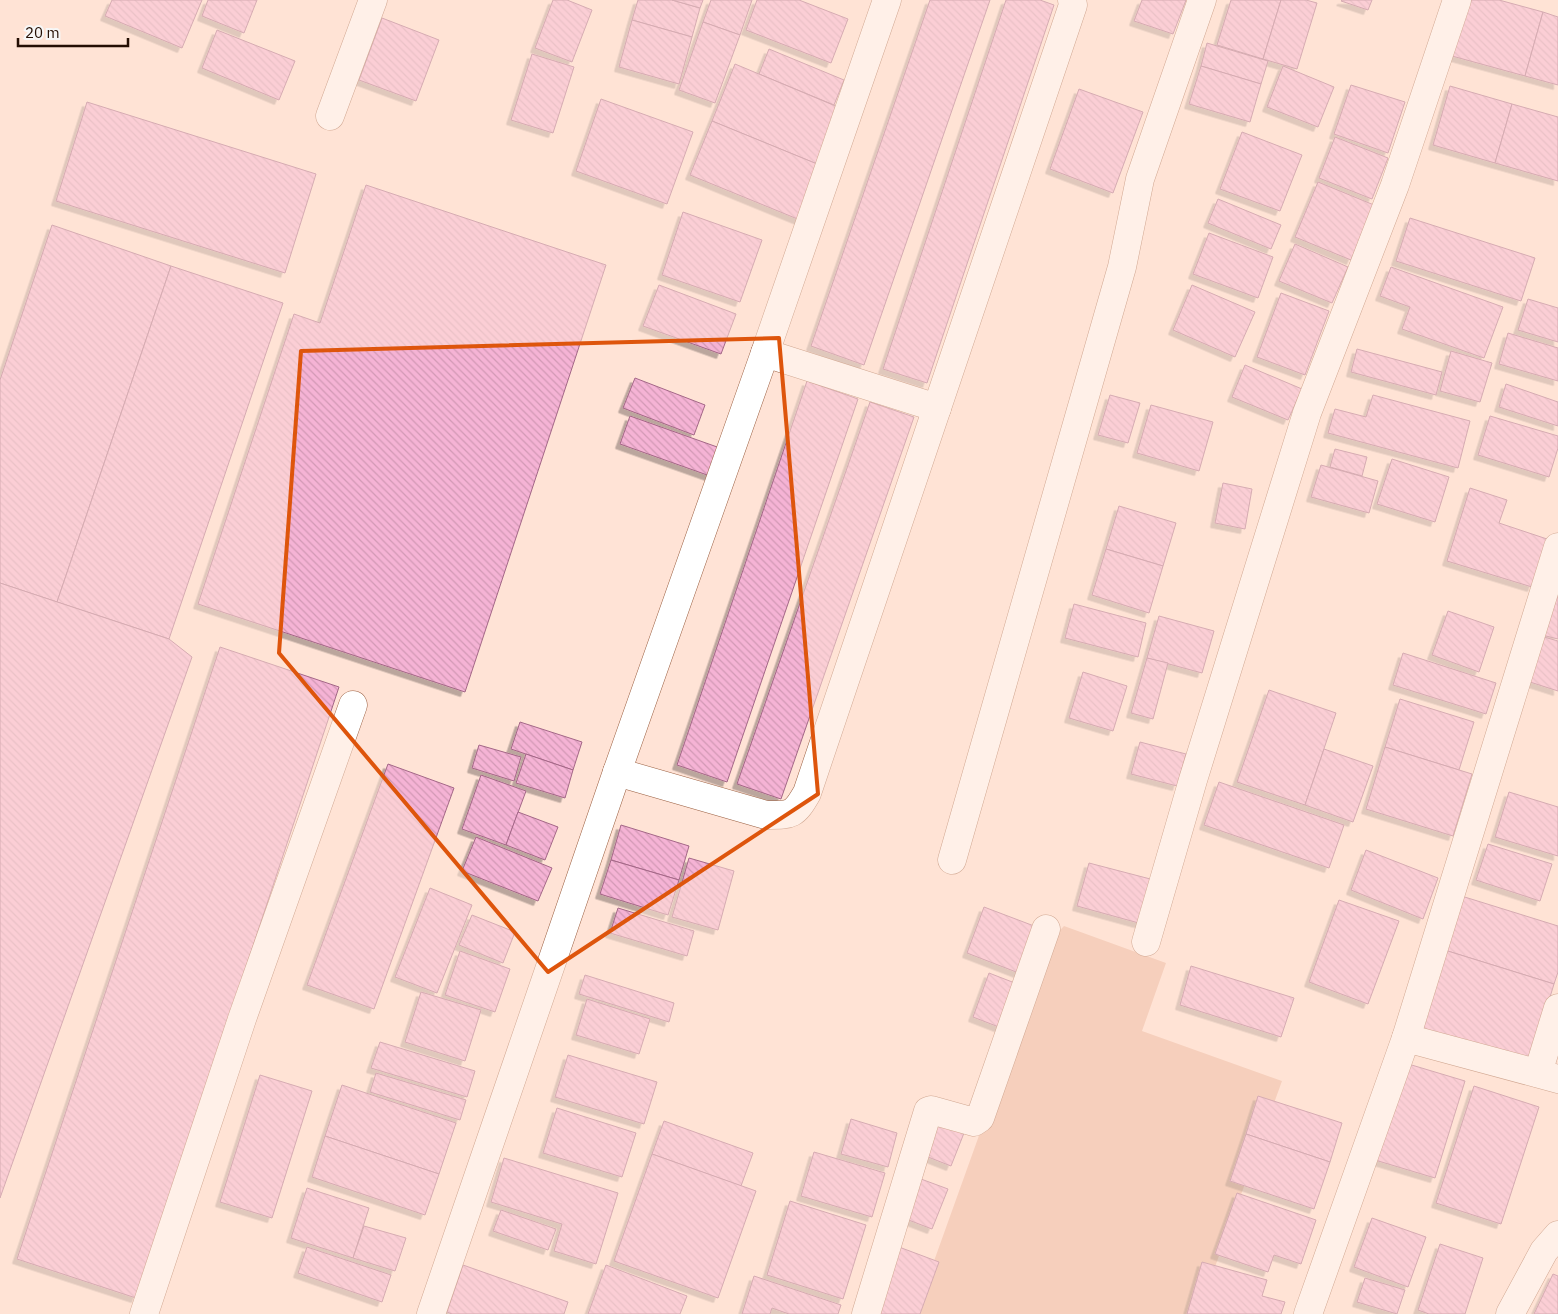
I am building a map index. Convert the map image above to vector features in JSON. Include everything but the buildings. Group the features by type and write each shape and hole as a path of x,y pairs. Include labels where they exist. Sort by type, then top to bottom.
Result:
{"street":[{"path":"330,116 373,0"},
{"path":"431,1314 617,772 765,354 887,0"},
{"path":"617,772 766,815 787,815 798,808 806,794 937,408 1073,6 1072,0"},
{"path":"952,860 1122,267 1140,178 1202,0"},
{"path":"1146,942 1193,780 1307,413 1395,185 1457,0"},
{"path":"765,354 937,408"},
{"path":"1308,1314 1406,1038 1558,547"},
{"path":"144,1314 242,1019 353,705"},
{"path":"866,1314 928,1111 931,1110 974,1122 980,1118 1046,930"},
{"path":"1406,1038 1548,1076 1558,1008"},
{"path":"1510,1314 1544,1251 1558,1235"}],"highlighted area":[{"path":"779,338 818,794 548,972 279,653 301,351"}],"shaded area":[{"path":"1064,926 1166,963 1142,1031 1282,1081 1198,1314 915,1314 1048,943"}]}
